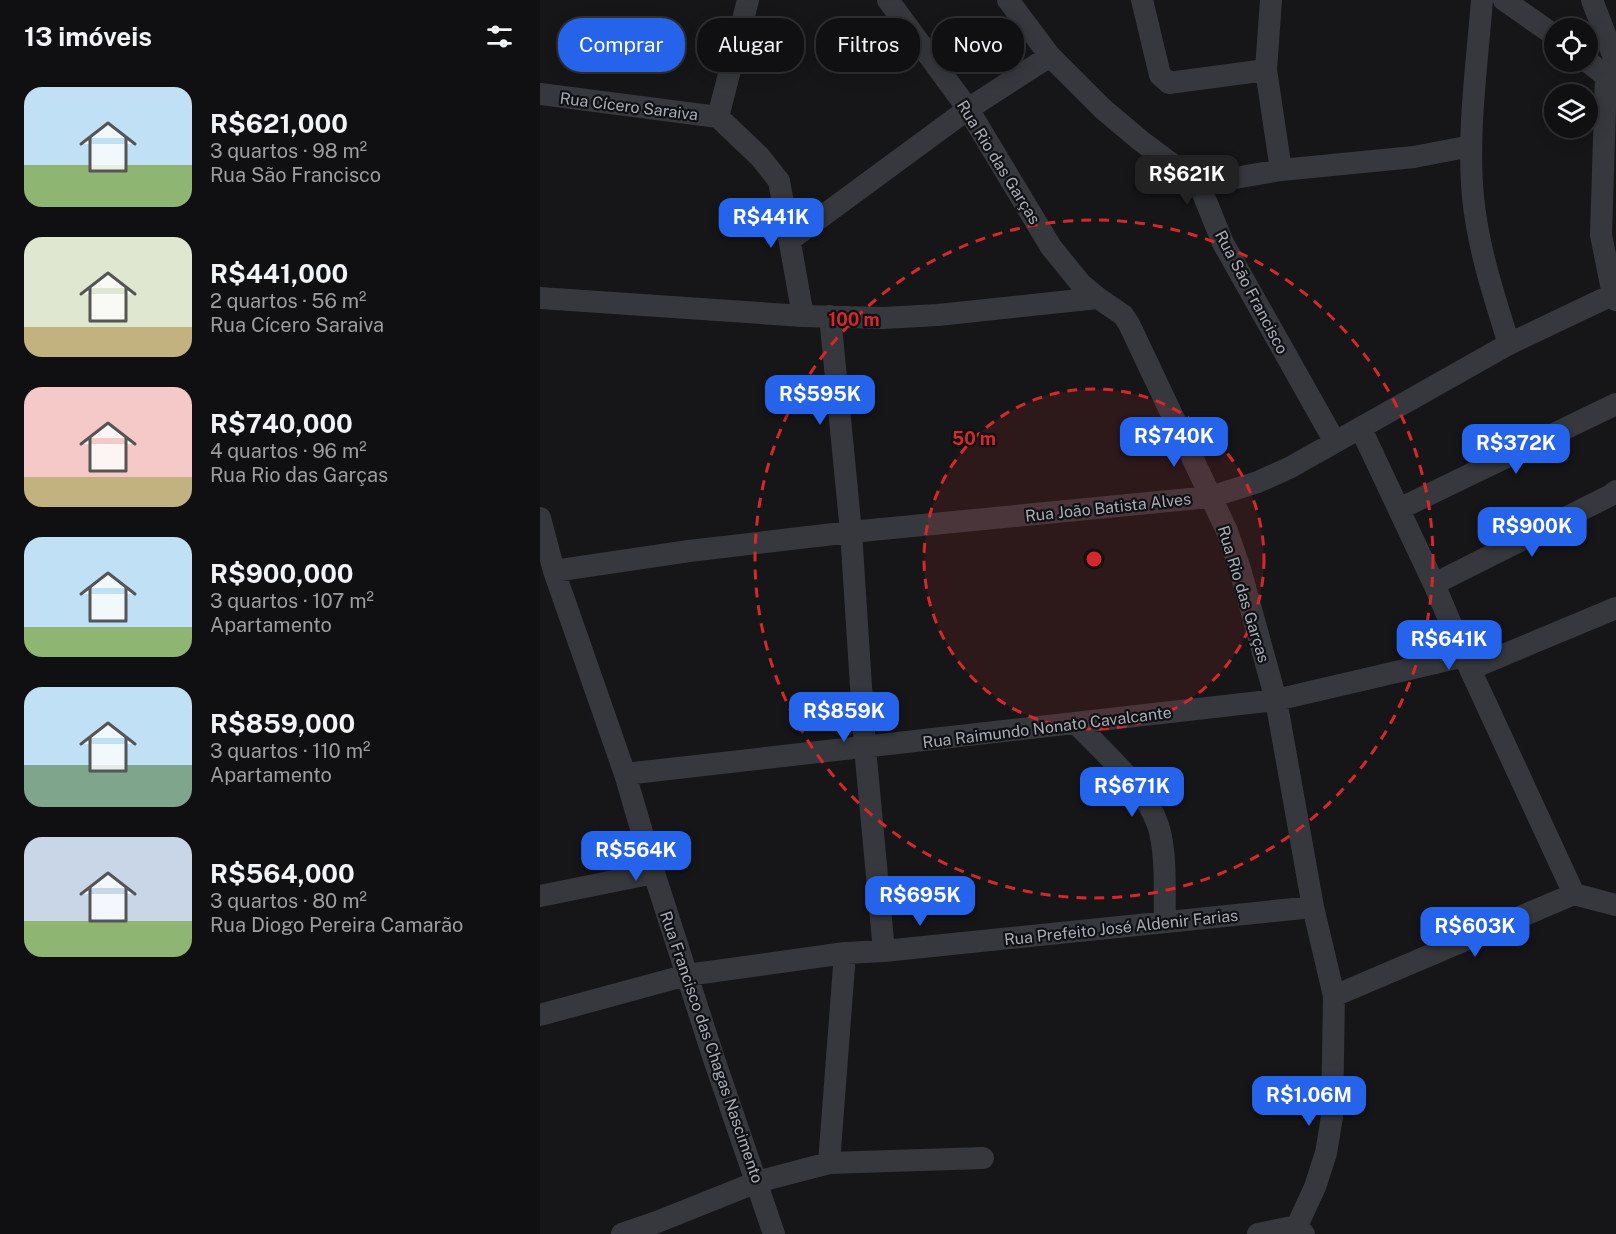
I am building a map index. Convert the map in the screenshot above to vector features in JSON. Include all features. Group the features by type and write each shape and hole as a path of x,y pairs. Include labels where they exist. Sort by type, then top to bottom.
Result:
{"street":[{"path":"748,0 718,117 760,157 778,181 803,316"},
{"name":"Rua Rio das Garças","path":"888,0 968,109 1051,248 1068,269 1129,324 1227,531 1240,569 1276,700 1313,907 1334,996 1332,1117 1322,1164 1301,1230"},
{"path":"1008,0 1050,56 1103,109 1141,141 1199,184 1281,170 1414,157 1471,146"},
{"path":"1142,0 1160,75 1165,81 1169,83 1266,70"},
{"path":"1271,0 1266,70 1281,170"},
{"path":"1482,0 1471,146 1473,197 1481,250 1509,344"},
{"path":"1504,0 1544,28"},
{"path":"1592,0 1613,70 1601,235 1615,296"},
{"path":"790,240 968,109 1050,56"},
{"path":"1598,65 1613,70"},
{"name":"Rua Cícero Saraiva","path":"540,94 718,117"},
{"name":"Rua São Francisco","path":"1199,184 1223,243 1335,442"},
{"name":"Rua João Batista Alves","path":"554,571 689,551 851,532 1210,497 1258,482 1283,471 1509,344 1615,296"},
{"path":"540,298 803,316 883,318 938,315 1098,298"},
{"path":"830,316 851,532 865,748 884,951"},
{"path":"1399,509 1616,404"},
{"path":"1361,429 1434,584 1574,894"},
{"path":"1434,584 1614,493"},
{"name":"Rua Francisco das Chagas Nascimento","path":"540,518 554,571 626,774 654,873 774,1234"},
{"name":"Rua Raimundo Nonato Cavalcante","path":"626,774 1276,700 1468,663 1616,608"},
{"path":"1076,723 1127,777 1148,805 1157,824 1162,844 1165,922"},
{"path":"540,896 654,873"},
{"path":"1334,996 1574,894 1616,905"},
{"name":"Rua Prefeito José Aldenir Farias","path":"540,1015 687,975 845,953 884,951 1313,907"},
{"path":"829,1163 845,953"},
{"path":"622,1234 757,1182 829,1163 983,1158"},
{"path":"1258,1234 1301,1230"}]}
